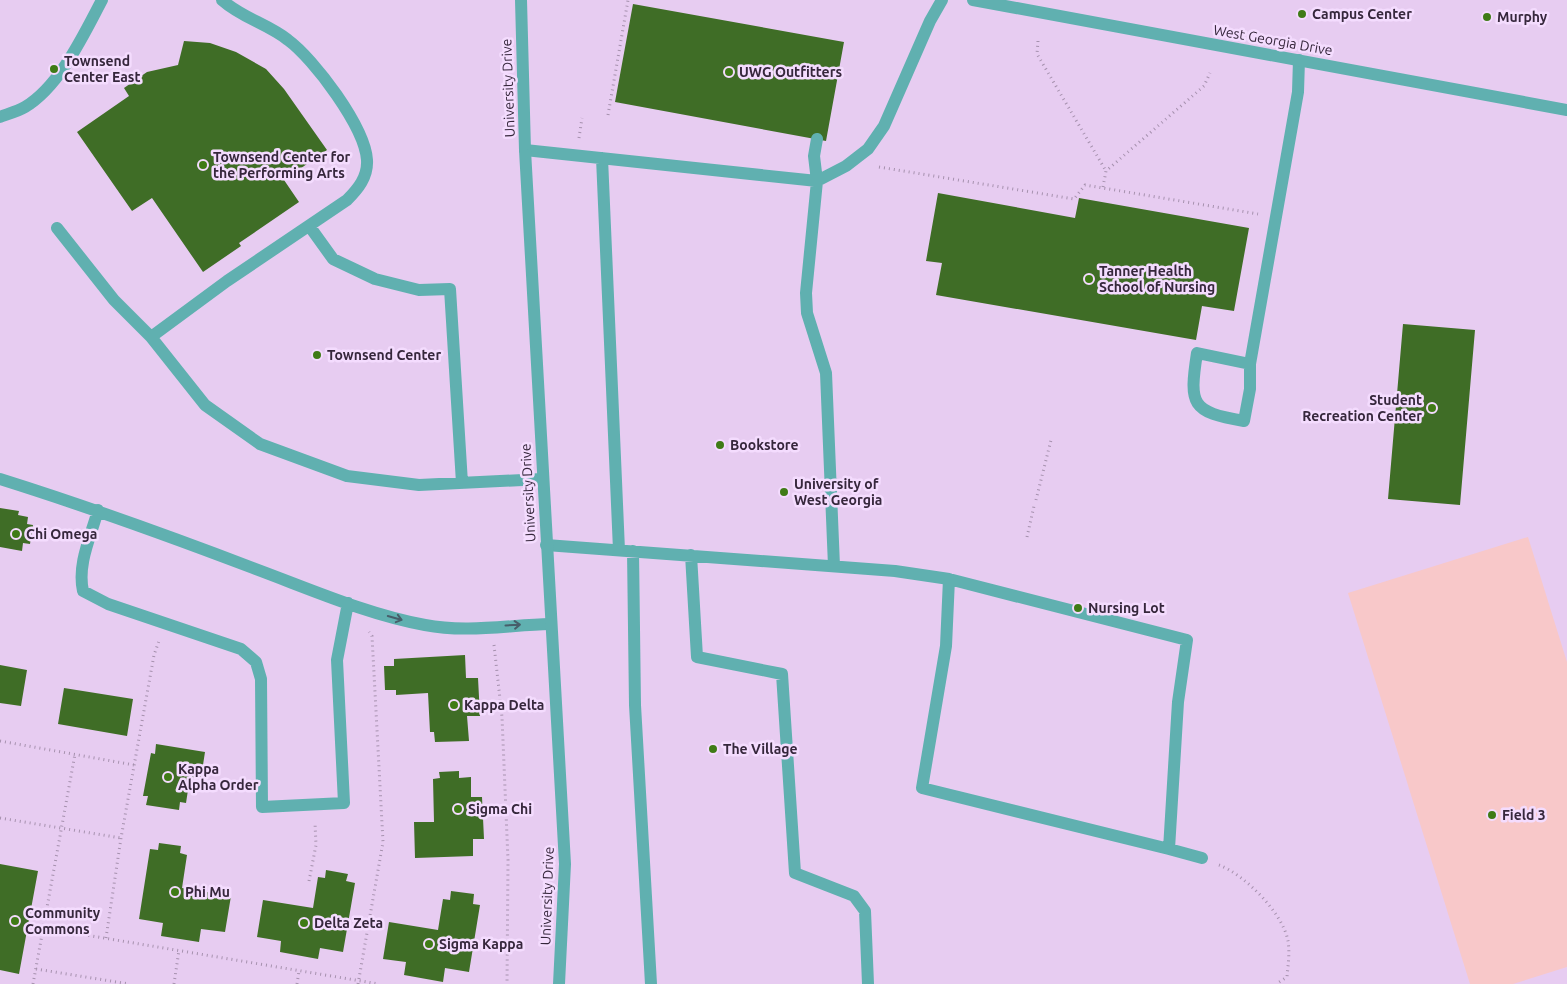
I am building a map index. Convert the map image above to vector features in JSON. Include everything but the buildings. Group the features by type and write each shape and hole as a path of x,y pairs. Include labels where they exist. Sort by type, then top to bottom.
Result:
{"street":[{"path":"0,117 26,107 70,61 102,0"},
{"path":"150,338 227,281 347,200 359,188 365,174 367,160 363,143 353,120 307,56 287,38 232,9 222,0"},
{"name":"University Drive","path":"521,0 525,150 550,624 565,864 559,984"},
{"path":"525,150 818,181 846,166 868,149 884,126 930,22 942,0"},
{"name":"West Georgia Drive","path":"973,0 1567,110"},
{"path":"1250,364 1197,353 1192,386 1194,397 1200,407 1211,414 1244,420 1250,389 1250,364 1298,92 1299,60"},
{"path":"817,139 814,156 818,181 806,293 807,313 826,373 834,566"},
{"path":"602,158 619,550"},
{"path":"310,226 333,259 375,279 419,290 450,289 462,483"},
{"path":"57,228 114,300 150,338 205,405 260,444 347,476 419,485 542,479"},
{"path":"0,479 98,510 348,603 427,626 457,628 550,624"},
{"path":"98,510 80,577 83,590 108,604 241,648 256,662 261,679 262,807 344,803 337,660 348,603"},
{"path":"546,545 895,571 950,579 1186,640 1178,702 1168,849"},
{"path":"633,550 635,705 651,984"},
{"path":"691,555 697,657 782,674 796,873 854,896 865,911 868,984"},
{"path":"950,579 946,646 922,788 1202,858"}],"path":[{"path":"608,115 628,0"},
{"path":"1038,41 1037,54 1106,171"},
{"path":"1103,187 1106,171 1204,86 1210,73"},
{"path":"879,167 1074,199 1085,185 1261,214"},
{"path":"1036,500 1051,440"},
{"path":"1027,537 1034,506"},
{"path":"492,626 502,717 509,924 507,984"},
{"path":"358,982 383,842 372,636 370,632"},
{"path":"106,938 121,838 154,655"},
{"path":"0,741 134,764"},
{"path":"33,984 75,754"},
{"path":"309,881 316,845 314,804"},
{"path":"0,818 121,838"},
{"path":"1202,858 1226,867 1262,898 1279,917 1288,941 1289,963 1287,977 1276,984"},
{"path":"44,928 378,984"},
{"path":"174,984 180,950"},
{"path":"36,969 129,984"},
{"path":"297,984 299,970"}],"shaded area":[{"name":"University of West Georgia","path":"0,0 1567,0 1567,984 0,984"},
{"name":"Field 3","path":"1528,537 1567,662 1567,967 1513,984 1470,984 1348,593"}],"place":[{"name":"Campus Center","path":"1302,14"},
{"name":"Murphy","path":"1487,17"},
{"name":"Townsend Center East","path":"54,69"},
{"name":"UWG Outfitters","path":"729,72"},
{"name":"Townsend Center for the Performing Arts","path":"203,165"},
{"name":"Tanner Health School of Nursing","path":"1089,279"},
{"name":"Townsend Center","path":"317,355"},
{"name":"Student Recreation Center","path":"1432,408"},
{"name":"Bookstore","path":"720,445"},
{"name":"University of West Georgia","path":"784,492"},
{"name":"Chi Omega","path":"16,534"},
{"name":"Nursing Lot","path":"1078,608"},
{"name":"Kappa Delta","path":"454,705"},
{"name":"The Village","path":"713,749"},
{"name":"Kappa Alpha Order","path":"168,777"},
{"name":"Sigma Chi","path":"458,809"},
{"name":"Field 3","path":"1492,815"},
{"name":"Phi Mu","path":"175,892"},
{"name":"Community Commons","path":"15,921"},
{"name":"Delta Zeta","path":"304,923"},
{"name":"Sigma Kappa","path":"429,944"}]}
